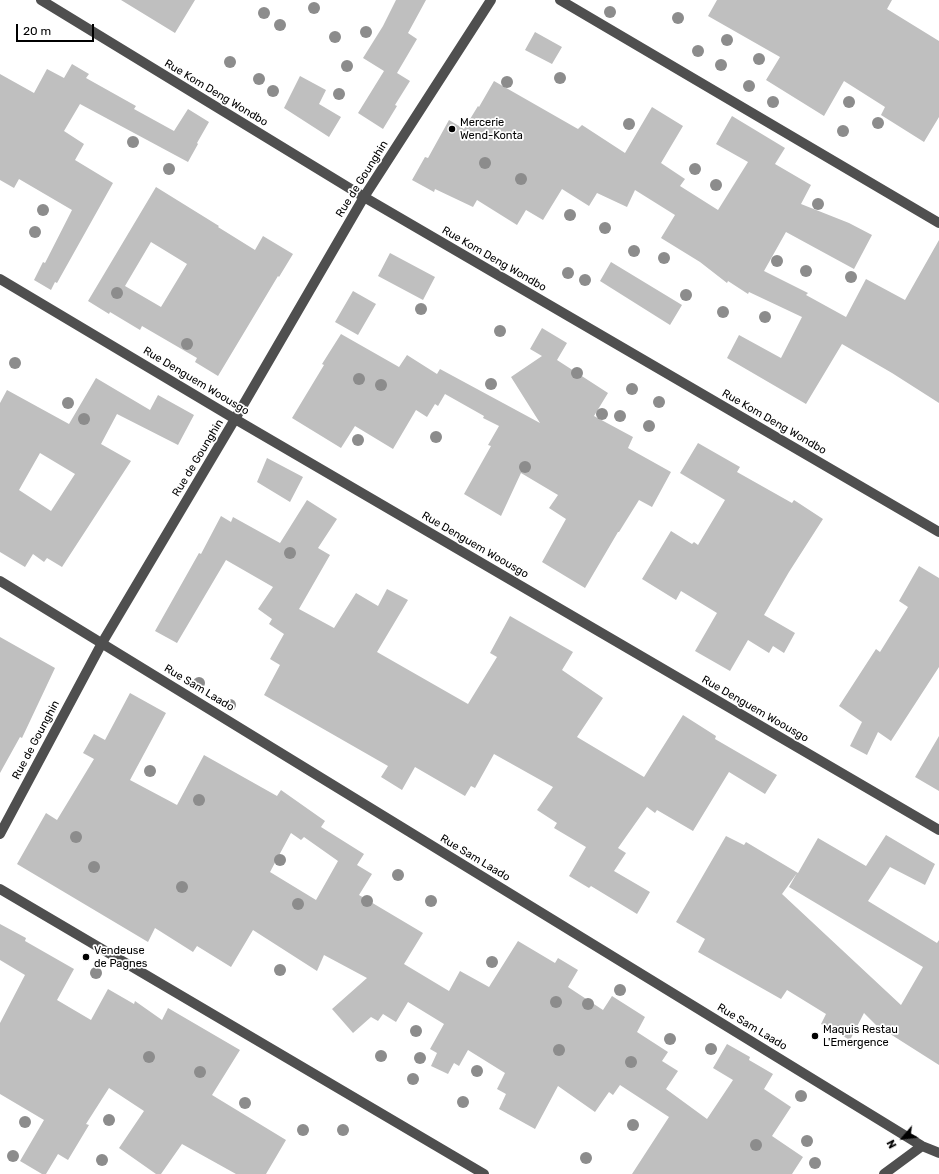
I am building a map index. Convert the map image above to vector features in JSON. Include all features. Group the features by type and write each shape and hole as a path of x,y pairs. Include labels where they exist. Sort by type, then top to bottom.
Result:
{"street":[{"name":"Rue Kom Deng Wondbo","path":"41,0 364,197 939,532"},
{"name":"Rue de Gounghin","path":"0,834 102,643 235,419 364,197 491,0"},
{"path":"560,0 939,223"},
{"name":"Rue Denguem Woousgo","path":"0,279 235,419 939,830"},
{"name":"Rue Sam Laado","path":"0,581 922,1146 939,1153"},
{"path":"0,889 484,1174"},
{"path":"884,1174 922,1146"}],"building":[{"path":"121,0 195,0 175,33"},
{"path":"396,0 426,0 408,33 417,39 397,73 410,81 395,105 397,106 383,129 358,113 384,71 363,58 383,26"},
{"path":"717,0 892,0 887,9 939,41 939,117 924,142 881,115 885,107 844,81 824,116 766,80 780,57 708,16"},
{"path":"535,32 562,47 552,64 525,50"},
{"path":"72,64 89,74 86,78 136,106 134,109 174,131 188,109 209,122 188,162 80,104 64,131 84,144 75,160 113,183 57,283 55,282 51,290 34,280 43,262 45,263 72,210 19,179 14,188 0,180 0,74 34,93 47,69 64,78"},
{"path":"300,76 326,90 319,104 341,117 329,137 284,108"},
{"path":"494,81 578,129 582,125 625,153 652,107 683,126 661,163 685,179 680,186 718,210 748,162 716,144 732,116 785,148 775,164 811,185 801,204 849,223 872,235 854,269 786,232 764,271 808,293 806,295 846,317 866,279 905,300 939,240 939,403 892,373 842,344 806,404 727,358 739,335 781,358 802,317 749,292 748,294 728,281 727,283 700,262 661,238 675,215 635,190 627,207 597,193 589,206 562,189 543,220 526,210 517,225 477,200 473,207 435,189 434,192 412,180 425,157 428,158 449,120 464,129"},
{"path":"156,187 255,250 263,236 293,254 279,277 278,276 218,376 195,362 197,358 142,326 140,330 88,301","holes":["151,242 187,264 161,307 125,286"]},
{"path":"390,253 435,277 423,300 378,276"},
{"path":"611,262 682,305 670,325 600,281"},
{"path":"353,291 376,304 358,335 335,322"},
{"path":"542,328 567,343 557,360 608,393 594,416 633,437 628,448 671,472 652,507 639,500 585,588 542,562 566,519 549,508 558,495 521,473 501,516 464,494 491,446 488,445 499,426 483,418 484,416 445,394 438,406 435,404 427,417 416,410 393,449 355,426 341,448 292,418 324,365 322,364 341,334 399,367 407,355 437,374 440,369 540,423 511,377 542,356 530,349"},
{"path":"96,378 150,410 158,395 194,415 178,445 117,414 101,444 131,461 62,567 47,558 44,562 33,554 25,567 0,552 0,403 7,390 69,424","holes":["40,453 75,474 51,511 19,490"]},
{"path":"698,443 740,467 737,472 792,503 794,500 823,519 789,572 764,615 795,633 784,653 773,646 769,653 748,640 730,671 695,651 717,613 681,591 676,600 642,579 671,531 692,544 694,542 698,545 725,500 680,473"},
{"path":"267,458 303,477 290,502 257,482"},
{"path":"307,500 337,519 318,548 330,555 299,609 334,628 356,593 378,606 387,589 408,600 377,652 468,704 497,657 490,653 510,616 573,652 562,670 603,698 577,737 644,777 683,715 716,736 715,739 777,775 765,794 729,772 693,831 657,810 655,813 647,807 618,848 626,853 614,871 650,892 637,914 591,886 589,888 569,876 586,847 554,828 557,823 537,810 553,787 494,754 475,788 471,786 465,796 415,767 402,790 381,777 388,766 264,695 280,665 270,659 284,634 269,624 272,619 258,609 273,587 226,560 177,643 155,631 199,553 201,554 221,516 231,522 233,517 280,543"},
{"path":"919,566 939,578 939,667 891,741 878,732 867,755 850,746 862,722 839,706 876,649 880,652 908,607 899,601"},
{"path":"0,637 55,668 22,738 20,737 0,773"},
{"path":"130,693 166,713 130,780 177,805 204,755 277,796 281,790 325,821 321,827 364,854 357,865 372,874 359,895 423,933 404,964 449,991 460,971 489,987 518,941 555,963 558,958 578,970 568,987 603,1010 612,996 645,1017 637,1032 668,1052 662,1061 678,1071 666,1089 707,1119 733,1080 713,1068 727,1044 750,1057 749,1060 773,1074 764,1089 791,1107 772,1136 803,1157 792,1174 632,1174 669,1117 620,1085 613,1095 609,1092 595,1112 558,1086 535,1129 499,1109 506,1094 497,1089 505,1073 468,1050 459,1066 454,1063 448,1074 431,1066 437,1053 430,1049 444,1024 408,1002 396,1022 383,1014 378,1021 371,1017 353,1033 332,1009 367,978 324,955 317,971 253,930 231,967 197,946 193,952 155,928 148,942 17,864 46,813 57,820 94,759 83,753 94,734 105,740","holes":["291,833 301,840 304,837 338,861 316,900 270,872"]},
{"path":"939,736 939,791 915,777"},
{"path":"886,835 935,864 925,885 890,867 868,901 937,943 939,940 939,1065 876,1025 864,1013 850,1040 821,1024 826,1014 787,990 781,999 698,952 705,939 676,922 726,836 744,845 746,842 798,873 818,838 866,866","holes":["797,873 789,887 923,967 901,1005 782,894"]},
{"path":"0,924 26,938 25,941 74,969 57,1000 91,1020 108,989 134,1004 135,1001 162,1020 168,1008 240,1050 212,1095 286,1140 266,1174 236,1174 182,1144 161,1174 156,1174 119,1148 144,1111 109,1088 86,1124 89,1125 68,1160 58,1154 46,1174 42,1174 20,1161 44,1120 0,1094 0,1023 25,975 0,960"}],"place":[{"name":"Mercerie Wend-Konta","path":"452,129"},
{"name":"Vendeuse de Pagnes","path":"86,957"},
{"name":"Maquis Restau L'Emergence","path":"815,1036"}]}
